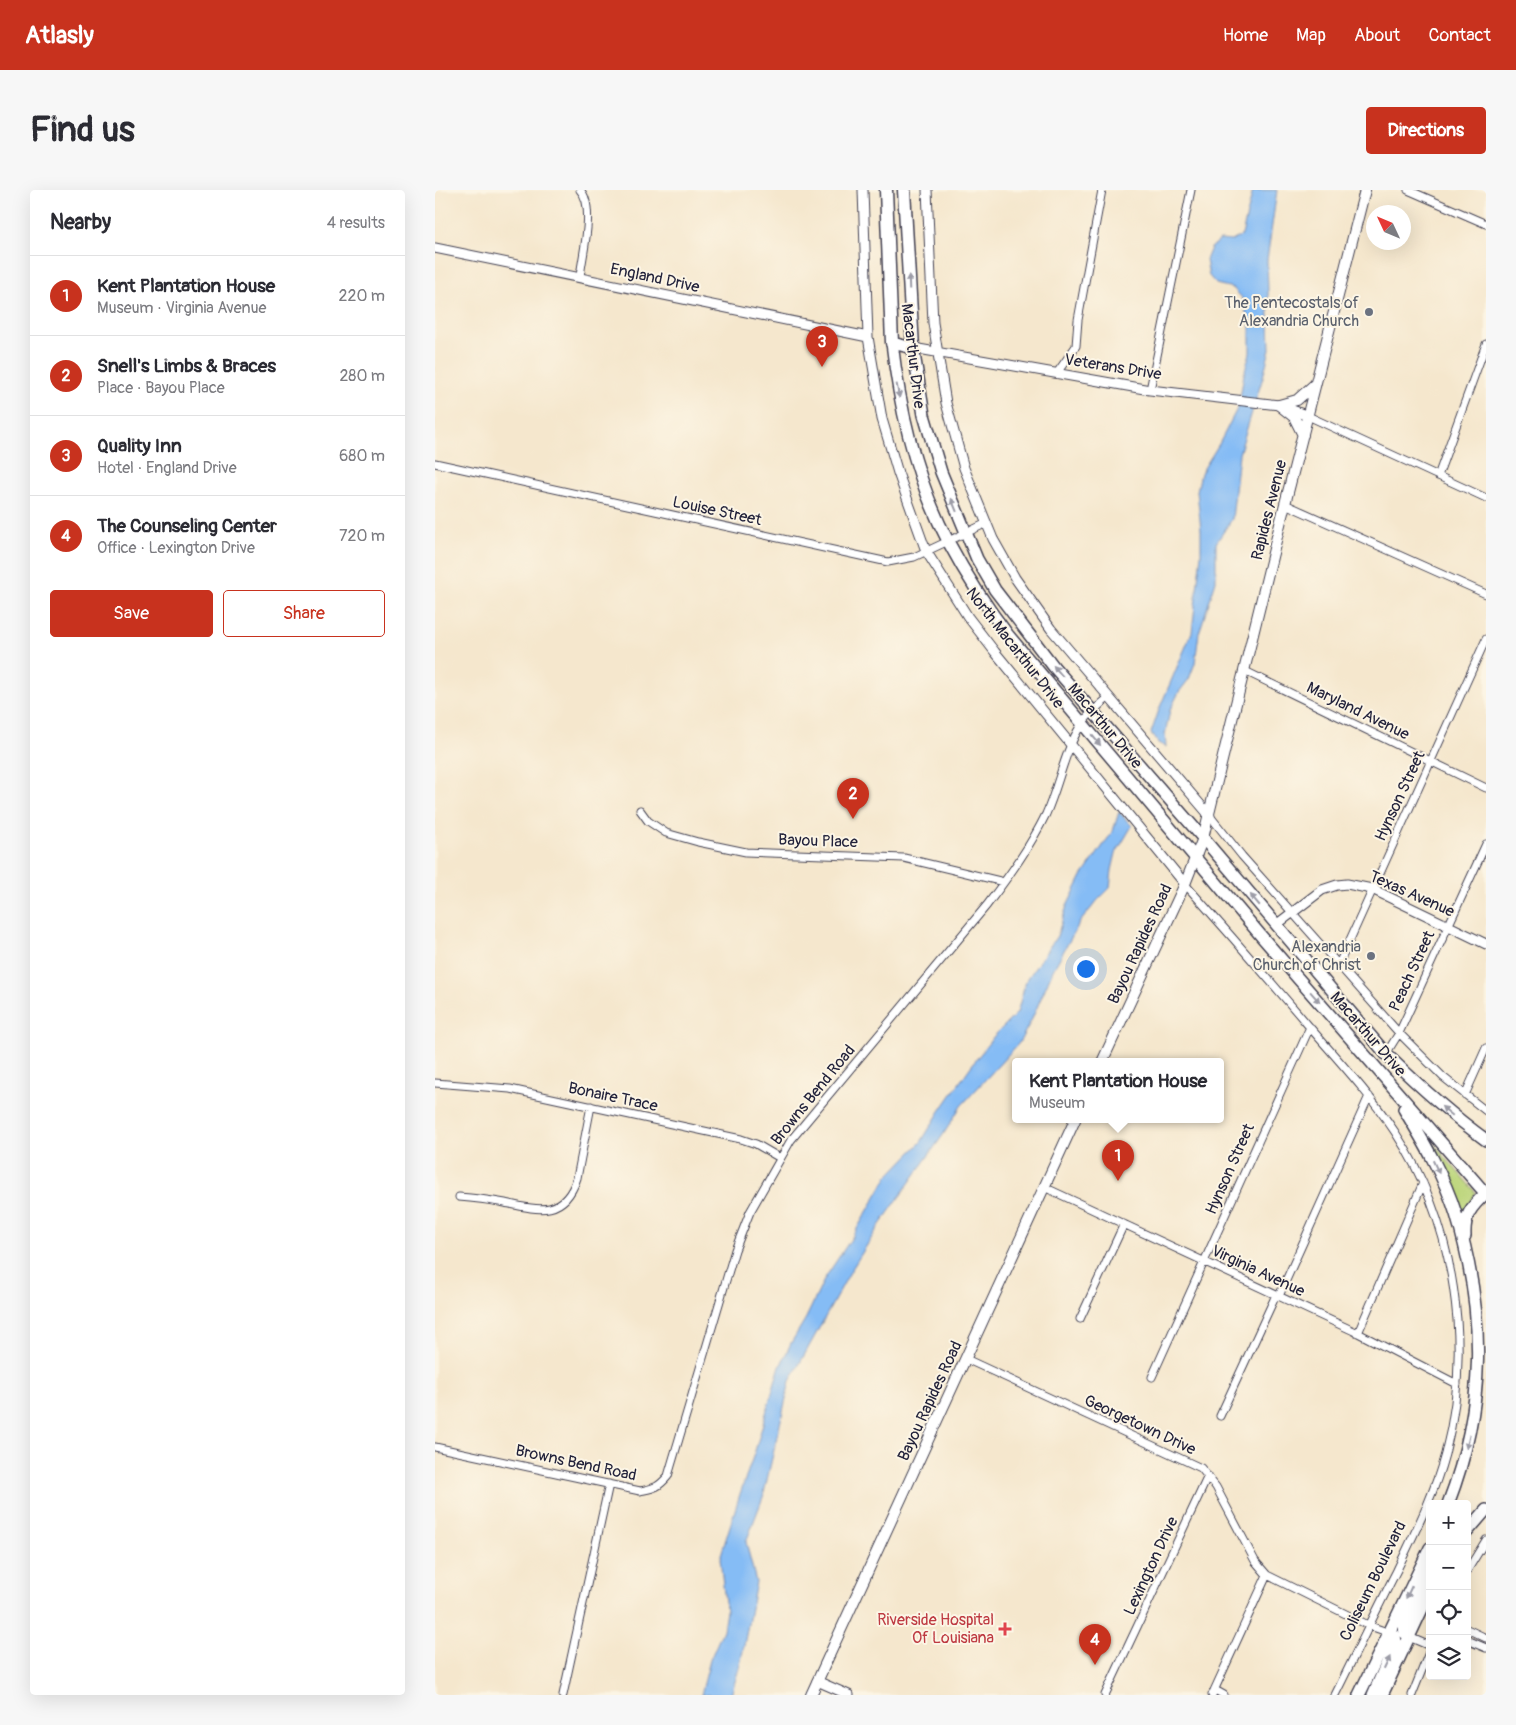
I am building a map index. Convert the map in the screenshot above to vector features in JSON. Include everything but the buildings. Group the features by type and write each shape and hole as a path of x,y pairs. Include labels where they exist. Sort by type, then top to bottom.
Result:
{"highway":[{"name":"Macarthur Drive","path":"886,190 892,342 898,390 909,437 923,483 947,540 983,601 1008,635 1262,937 1486,1194"},
{"name":"Macarthur Drive","path":"904,190 913,348 924,415 941,472 965,533 995,590 1054,667 1203,838 1386,1054 1455,1117 1486,1140"},
{"path":"892,342 913,348"},
{"path":"1262,937 1276,926"},
{"path":"1363,1053 1403,1108 1426,1146 1455,1213 1472,1279 1476,1316 1477,1384 1468,1443 1450,1500"},
{"path":"1466,1255 1465,1225 1467,1215 1472,1206 1486,1194"},
{"path":"1471,1527 1486,1510"},
{"path":"1359,1695 1426,1556"},
{"path":"1409,1637 1405,1633 1405,1627 1426,1577"},
{"path":"1382,1695 1426,1601"},
{"path":"1373,1695 1396,1642 1395,1636 1390,1633"}],"main road":[{"name":"Rapides Avenue","path":"1203,838 1365,190"},
{"path":"1276,404 1297,400 1316,384"},
{"path":"1276,404 1294,417 1303,435"},
{"name":"Bayou Rapides Road","path":"1104,1058 1185,884 1203,838"},
{"name":"Bayou Rapides Road","path":"811,1695 1074,1123"}],"street":[{"path":"580,190 587,200 588,214 580,277"},
{"name":"North Macarthur Drive","path":"863,190 869,337 882,419 898,473 926,551 968,617 1003,663 1071,743 1185,884"},
{"path":"927,190 933,323 937,352 952,428 967,476 987,523 1005,562 1051,629 1210,816"},
{"path":"1057,373 1076,346 1078,320 1102,190"},
{"path":"1150,390 1191,190"},
{"path":"1408,190 1486,224"},
{"name":"England Drive","path":"435,248 869,337"},
{"path":"1437,476 1486,344"},
{"name":"Veterans Drive","path":"913,348 1150,390 1276,404 1308,416"},
{"path":"1308,416 1486,498"},
{"name":"Louise Street","path":"435,463 888,562 905,560 987,523"},
{"path":"1285,504 1486,594"},
{"name":"Hynson Street","path":"1339,964 1486,639"},
{"name":"Maryland Avenue","path":"1245,671 1486,788"},
{"name":"Browns Bend Road","path":"435,1447 640,1491 657,1487 668,1476 735,1250 750,1212 780,1158 791,1140 987,905 1004,882 1035,836 1046,812 1071,743 1082,723 1109,697"},
{"name":"Bayou Place","path":"640,810 648,820 666,833 746,852 904,858 1004,882"},
{"name":"Macarthur Drive","path":"1210,816 1242,856 1399,1033 1443,1077 1486,1111"},
{"name":"Peach Street","path":"1386,1054 1399,1033 1486,844"},
{"path":"1185,884 1369,1096 1405,1148 1423,1183 1436,1218 1451,1276 1459,1337 1457,1388"},
{"name":"Texas Avenue","path":"1276,926 1316,894 1330,887 1347,884 1372,889 1486,944"},
{"name":"Hynson Street","path":"1152,1377 1310,1027"},
{"path":"1465,1095 1486,1048"},
{"name":"Bonaire Trace","path":"435,1083 510,1089 591,1106 741,1139 756,1144 780,1158"},
{"path":"1220,1416 1369,1096"},
{"path":"459,1197 546,1210 565,1200 573,1189 577,1178 591,1106"},
{"path":"1359,1333 1423,1183"},
{"name":"Virginia Avenue","path":"1044,1187 1359,1333 1457,1388"},
{"path":"1080,1319 1124,1224"},
{"name":"Georgetown Drive","path":"966,1359 1201,1468 1215,1487 1255,1561 1267,1575 1370,1626 1390,1633"},
{"name":"Coliseum Boulevard","path":"1335,1695 1428,1505 1445,1456 1457,1388"},
{"name":"Lexington Drive","path":"1105,1695 1208,1476"},
{"path":"563,1695 609,1484"},
{"path":"1471,1566 1483,1549 1486,1540"},
{"path":"1224,1695 1213,1693 1267,1575"},
{"path":"1471,1631 1486,1638"},
{"path":"1409,1637 1426,1644"},
{"path":"1471,1642 1486,1648"},
{"path":"1412,1695 1426,1660"},
{"path":"817,1681 849,1695"}],"green space":[{"path":"1432,1142 1476,1193 1462,1213"}],"water":[{"path":"1253,190 1277,190 1267,260 1270,349 1239,454 1232,519 1216,543 1216,581 1199,633 1195,663 1189,679 1179,692 1170,710 1165,735 1166,747 1158,743 1151,733 1192,632 1201,554 1201,530 1197,491 1201,473 1219,444 1239,405 1244,374 1250,353 1250,326 1242,298 1233,288 1216,284 1209,276 1206,260 1211,248 1220,240 1232,241 1242,235"},
{"path":"1119,812 1132,826 1116,853 1110,888 1080,922 1053,970 1032,1019 1019,1043 961,1106 879,1226 850,1272 790,1381 763,1497 746,1542 756,1582 741,1661 731,1695 701,1695 710,1660 723,1630 726,1611 720,1558 755,1451 779,1369 791,1343 806,1318 825,1278 851,1239 888,1176 921,1142 969,1069 994,1036 1017,1013 1026,981 1057,936 1067,906 1082,876 1113,831"}],"place":[{"name":"The Pentecostals of Alexandria Church","path":"1369,312"},
{"name":"Quality Inn","path":"822,367"},
{"name":"Snell's Limbs & Braces","path":"853,819"},
{"name":"Alexandria Church of Christ","path":"1371,956"},
{"name":"Kent Plantation House","path":"1118,1181"},
{"name":"Riverside Hospital Of Louisiana","path":"1005,1629"},
{"name":"The Counseling Center","path":"1095,1665"}]}
